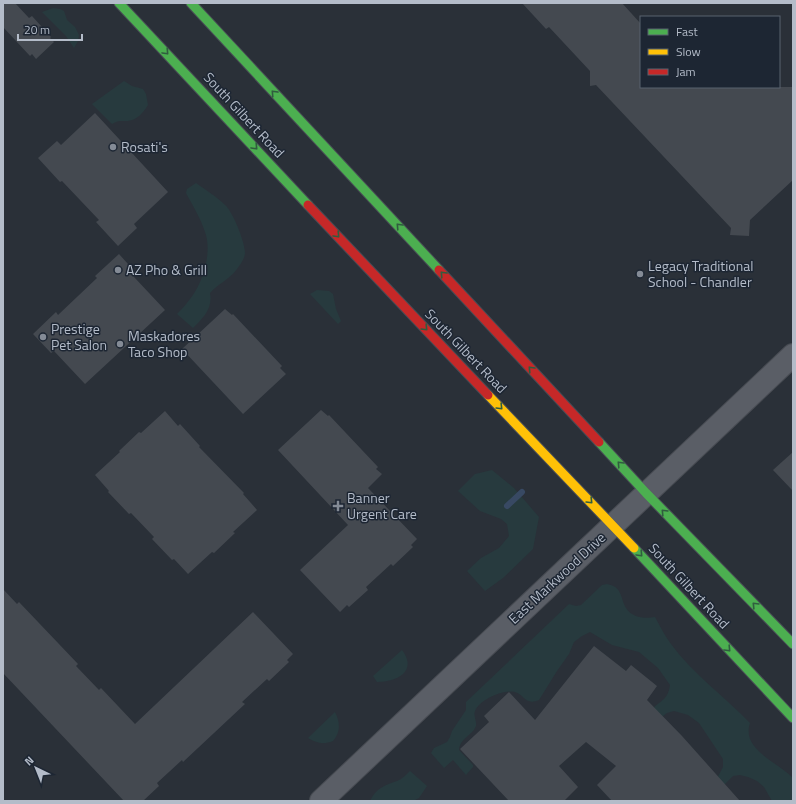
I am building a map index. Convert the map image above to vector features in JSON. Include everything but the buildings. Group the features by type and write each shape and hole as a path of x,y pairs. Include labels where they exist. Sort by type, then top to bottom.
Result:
{"main road":[{"name":"South Gilbert Road","path":"119,3 392,294 613,525 793,718"},
{"path":"191,3 646,493 793,644"}],"street":[{"name":"East Markwood Drive","path":"321,801 793,355"}],"green space":[{"path":"53,8 64,11 67,20 75,27 79,35 78,41 74,48 66,36 42,12"},
{"path":"124,81 132,86 143,89 146,94 148,105 137,118 128,121 118,121 112,124 92,104"},
{"path":"196,183 218,199 228,209 235,220 241,235 245,253 242,261 234,273 210,293 211,299 209,308 204,317 193,328 177,314 193,295 206,265 208,248 205,232 186,193 187,189"},
{"path":"317,290 329,291 333,294 336,309 341,321 338,324 310,294"},
{"path":"492,470 514,488 539,517 533,549 503,578 485,591 467,571 481,558 499,548 509,536 507,524 501,519 480,511 458,491 475,474"},
{"path":"602,585 612,585 618,590 626,608 632,614 643,618 655,617 667,638 680,655 750,723 749,732 751,741 756,748 762,755 793,778 793,801 772,801 764,787 757,781 740,775 733,776 722,787 712,788 723,767 723,759 699,723 688,715 674,711 667,713 659,719 651,710 666,697 670,685 658,668 639,652 612,645 590,632 574,642 569,654 539,700 531,702 518,693 504,692 486,699 477,707 475,711 476,726 464,740 459,750 473,765 466,775 453,760 444,768 431,753 434,748 447,742 452,731 466,710 466,702 569,604 576,606 581,605"},
{"path":"402,650 408,664 403,674 392,680 377,682 373,676"},
{"path":"335,712 339,727 336,738 333,741 320,743 308,738"},
{"path":"410,771 427,786 419,798 413,801 370,801 378,790 401,779"}],"waterway":[{"path":"507,506 522,492"}],"traffic: fast":[{"path":"119,3 308,205"},
{"path":"191,3 439,270"},
{"path":"599,442 646,493 793,644"},
{"path":"634,548 793,718"}],"traffic: slow":[{"path":"488,395 634,548"}],"traffic: jam":[{"path":"308,205 488,395"},
{"path":"439,270 599,442"}],"place":[{"name":"Rosati's","path":"113,147"},
{"name":"AZ Pho & Grill","path":"118,270"},
{"name":"Legacy Traditional School - Chandler","path":"640,274"},
{"name":"Prestige Pet Salon","path":"43,337"},
{"name":"Maskadores Taco Shop","path":"120,344"},
{"name":"Banner Urgent Care","path":"338,506"}]}
